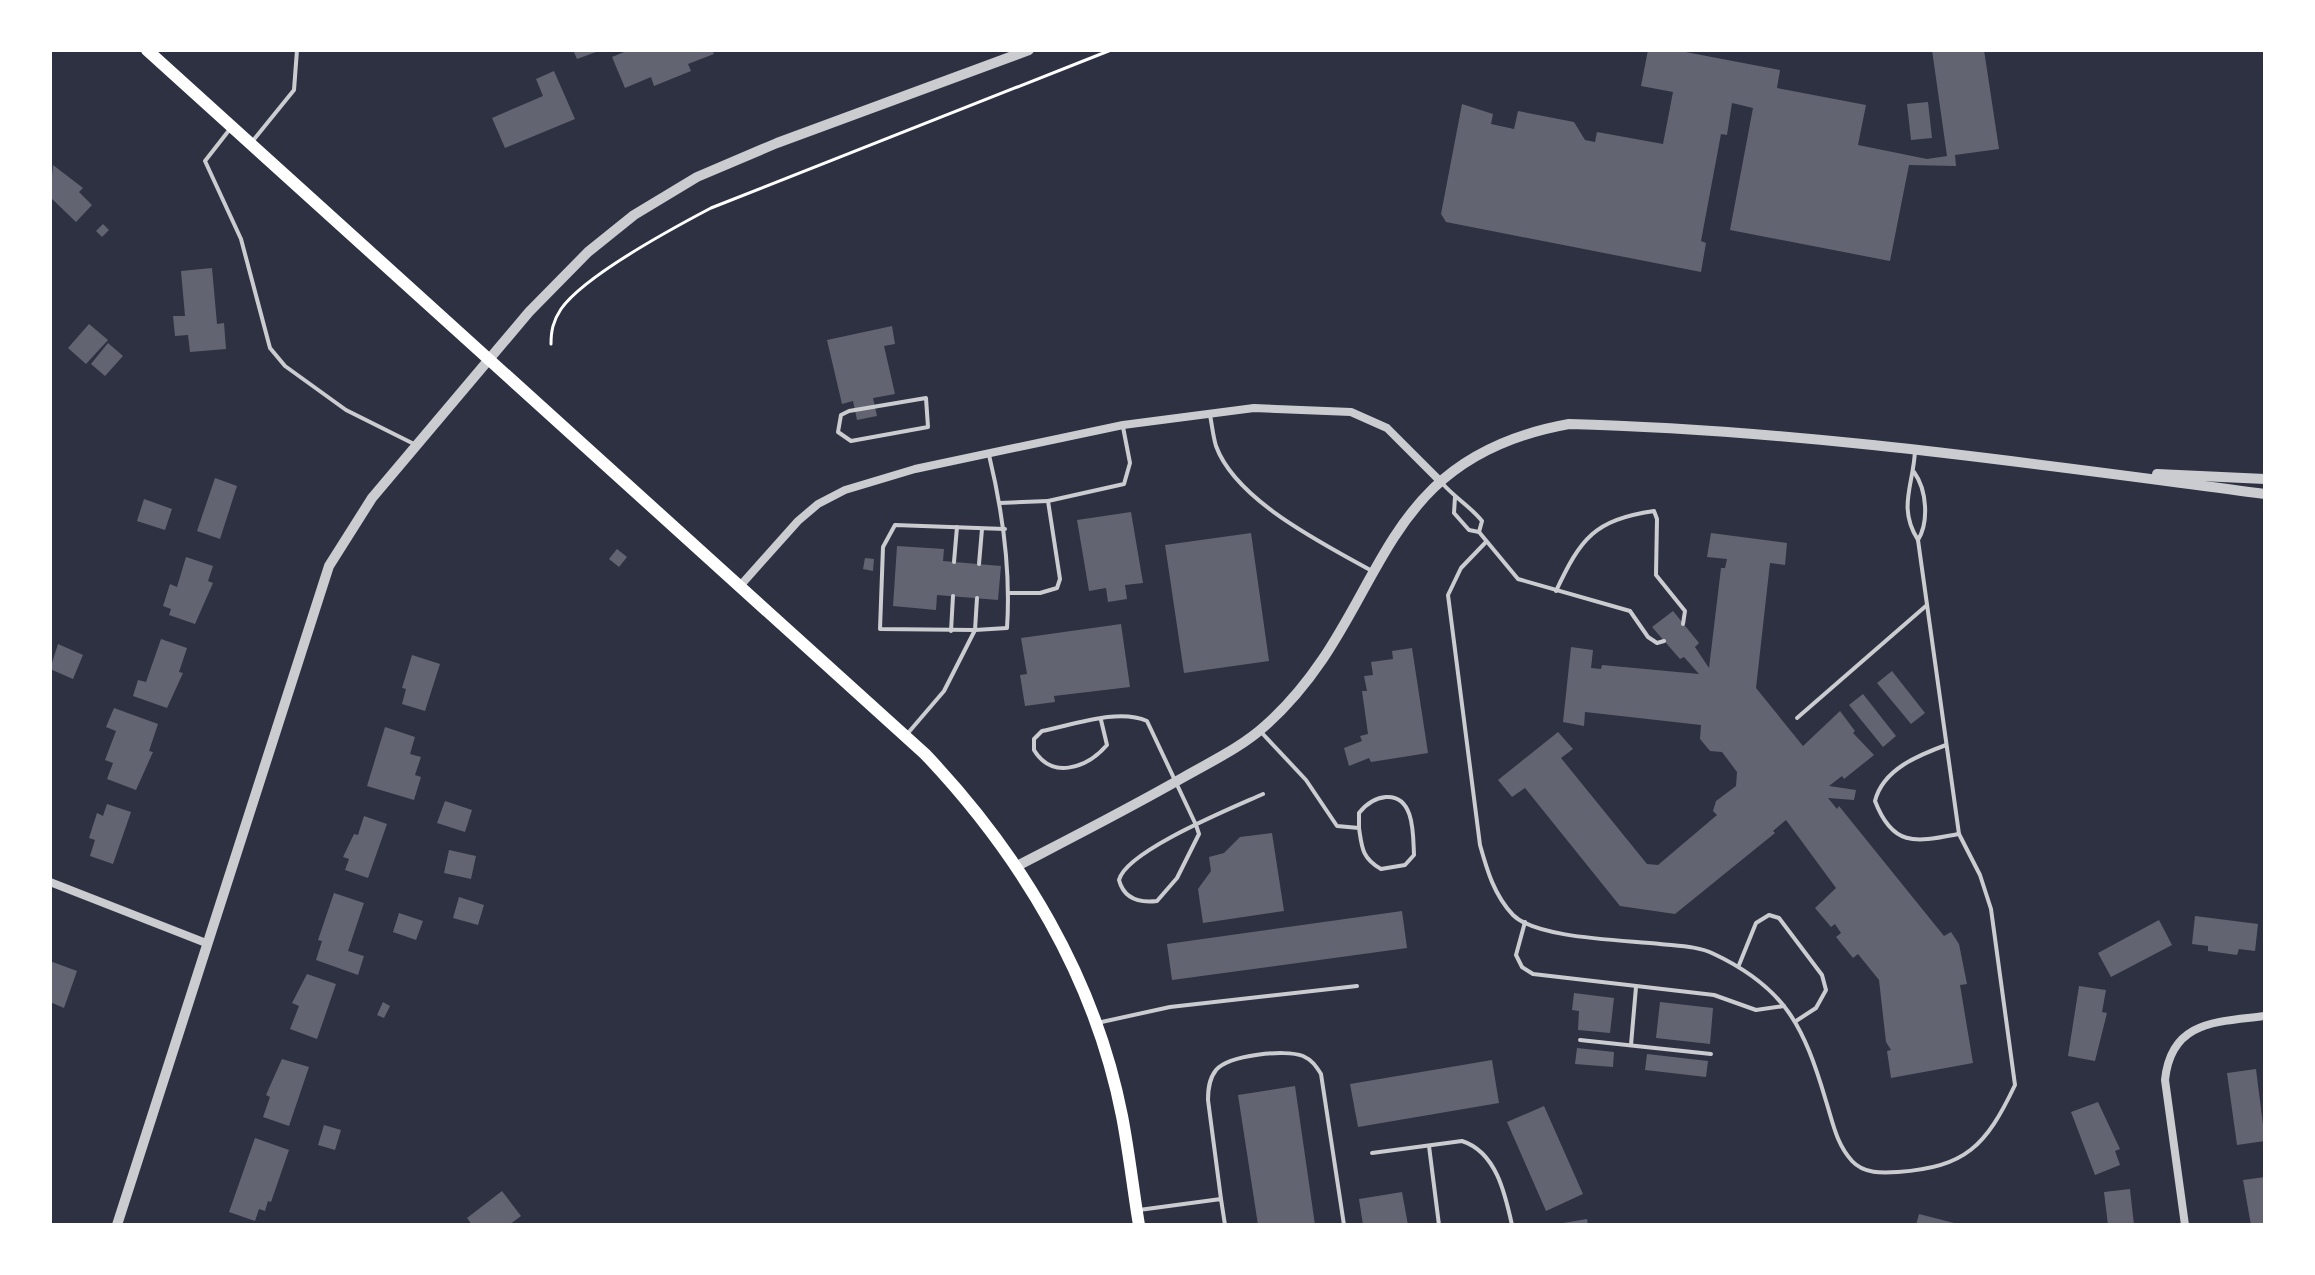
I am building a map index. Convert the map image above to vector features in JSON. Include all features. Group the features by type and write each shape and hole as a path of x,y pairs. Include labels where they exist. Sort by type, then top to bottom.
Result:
{"main road":[{"path":"147,50 905,736 957,788 1017,866 1063,947 1095,1023 1121,1114 1139,1225"}],"street":[{"path":"117,1225 329,566 372,498 489,359 588,252 634,215 697,177 1001,55 1029,50"},
{"path":"740,586 798,521 818,504 878,479 989,452 1123,425 1254,408 1322,408 1364,415 1397,437 1440,481"},
{"path":"1017,866 1175,782 1260,731 1310,677 1398,527 1440,481 1499,444 1569,424 1666,427 1915,450 2265,494"},
{"path":"2079,470 2265,479"},
{"path":"50,882 206,943"},
{"path":"2185,1225 2165,1080 2167,1063 2173,1048 2198,1027 2265,1016"}],"lane":[{"path":"250,144 294,90 297,50"},
{"path":"232,127 205,161 241,239 252,272 257,311 270,348 285,366 346,410 416,445"},
{"path":"926,398 928,427 851,441 838,432 837,423 849,411 926,398"},
{"path":"1209,413 1216,447 1249,489 1277,514 1372,571"},
{"path":"1000,503 1048,501 1124,484 1130,463 1123,425"},
{"path":"1486,542 1461,568 1448,595 1480,845 1491,883 1515,917 1540,929 1705,949 1750,971 1784,1006 1804,1033 1836,1138 1855,1164 1876,1173 1924,1170 1959,1161 1978,1144 2003,1111 2015,1085 1991,909 1980,875 1959,834 1918,540 1910,528 1906,485 1914,472 1915,450"},
{"path":"989,452 1005,529 1010,593 1007,628 951,631 880,629 883,547 895,525 1005,529"},
{"path":"1914,472 1922,483 1926,528 1918,540"},
{"path":"1440,481 1455,497 1468,504 1482,521 1479,532"},
{"path":"1455,497 1454,513 1469,530 1479,532 1518,579 1630,611 1648,637 1657,643 1664,641"},
{"path":"1010,593 1040,593 1057,588 1060,579 1048,501"},
{"path":"1556,591 1575,552 1598,527 1620,516 1654,511 1657,519 1656,575 1685,611 1683,624"},
{"path":"954,562 957,527"},
{"path":"979,564 982,529"},
{"path":"951,631 953,596"},
{"path":"905,736 944,691 975,630 977,598"},
{"path":"1797,718 1927,605"},
{"path":"1101,720 1107,745 1083,763 1066,769 1051,768 1034,750 1034,739 1042,731 1101,720 1136,716 1147,721 1196,825 1196,845 1177,878 1157,901 1143,903 1125,893 1119,880 1130,860 1196,825 1263,794"},
{"path":"1260,731 1306,780 1328,818 1337,826 1359,828"},
{"path":"1946,745 1914,757 1892,774 1878,789 1875,801 1893,831 1904,838 1919,841 1959,834"},
{"path":"1395,797 1407,807 1411,817 1414,855 1405,865 1381,869 1366,859 1359,828 1359,813 1365,806 1376,799 1395,797"},
{"path":"1739,965 1756,923 1769,915 1779,918 1822,975 1826,990 1816,1008 1796,1021"},
{"path":"1525,922 1516,955 1522,967 1533,974 1714,995 1756,1010 1784,1006"},
{"path":"1095,1023 1170,1007 1357,986"},
{"path":"1631,1045 1636,987"},
{"path":"1580,1040 1711,1054"},
{"path":"1225,1225 1209,1084 1225,1062 1287,1053 1303,1056 1314,1063 1321,1074 1344,1225"},
{"path":"1372,1153 1462,1141 1476,1145 1487,1156 1501,1186 1512,1225"},
{"path":"1429,1146 1439,1225"},
{"path":"1137,1210 1221,1199"}],"path":[{"path":"551,344 551,327 562,307 609,269 662,234 711,208 1111,50"}],"building":[{"path":"573,50 595,50 596,52 577,59"},
{"path":"629,50 712,50 714,54 688,64 691,71 654,86 651,77 625,88 612,57"},
{"path":"1648,50 1675,50 1780,70 1777,88 1866,105 1858,145 1927,159 1947,156 1932,50 1984,50 1999,149 1955,155 1956,166 1909,165 1890,261 1730,230 1753,108 1732,103 1727,135 1721,134 1701,241 1706,243 1701,272 1446,222 1441,214 1462,104 1493,114 1491,124 1514,129 1518,111 1574,122 1585,140 1595,142 1597,132 1663,144 1673,92 1641,86"},
{"path":"554,71 575,119 505,148 492,118 543,96 536,79"},
{"path":"1928,102 1932,138 1911,140 1907,104"},
{"path":"53,165 83,188 79,192 92,205 76,222 50,197"},
{"path":"103,224 109,230 102,237 96,231"},
{"path":"212,268 217,324 224,323 226,349 190,352 188,335 175,336 173,316 185,316 181,271"},
{"path":"89,324 108,340 86,364 68,348"},
{"path":"892,326 895,344 884,346 895,394 873,398 877,416 857,420 853,401 842,404 827,340"},
{"path":"108,343 123,356 105,376 91,364"},
{"path":"215,478 237,486 220,539 197,531"},
{"path":"144,499 172,509 165,530 137,521"},
{"path":"1131,512 1143,583 1125,585 1127,599 1108,602 1106,588 1089,591 1077,520"},
{"path":"1251,533 1269,661 1184,673 1165,545"},
{"path":"1711,533 1787,543 1785,565 1770,563 1756,688 1803,746 1840,711 1855,731 1853,733 1874,755 1844,779 1842,776 1829,786 1856,790 1854,800 1828,798 1837,809 1839,806 1944,936 1951,932 1959,944 1967,984 1960,985 1973,1063 1891,1078 1887,1051 1891,1050 1886,1042 1879,980 1858,954 1853,958 1836,937 1841,933 1835,924 1831,927 1815,908 1836,888 1786,820 1773,831 1775,833 1675,914 1620,906 1525,788 1512,797 1498,780 1558,732 1573,749 1561,758 1647,864 1658,865 1717,815 1713,811 1716,801 1736,786 1737,772 1722,752 1710,751 1700,739 1701,725 1585,712 1584,726 1563,722 1571,647 1593,650 1591,668 1601,669 1602,665 1699,674 1684,657 1680,659 1652,627 1673,611 1699,643 1695,647 1709,668 1721,568 1725,568 1727,559 1707,557"},
{"path":"897,546 944,549 943,561 1001,566 998,600 937,595 936,610 893,606"},
{"path":"617,549 627,557 619,567 609,559"},
{"path":"186,557 213,566 208,581 213,583 195,624 169,615 171,609 163,606 170,584 177,587"},
{"path":"865,558 874,559 873,571 863,569"},
{"path":"1121,624 1130,687 1054,696 1055,702 1025,706 1020,675 1027,674 1021,638"},
{"path":"161,639 187,648 179,672 183,673 167,708 133,696 138,680 146,682"},
{"path":"58,644 83,655 73,679 50,669"},
{"path":"1412,648 1428,753 1371,762 1369,758 1349,766 1344,748 1362,741 1360,736 1368,734 1362,691 1367,691 1364,676 1373,675 1371,662 1393,659 1392,651"},
{"path":"412,655 440,664 425,711 402,704 406,689 402,688"},
{"path":"1892,671 1925,713 1911,724 1877,683"},
{"path":"1863,694 1896,736 1883,747 1849,705"},
{"path":"114,708 158,724 149,751 153,752 136,790 107,779 113,763 105,760 116,731 106,727"},
{"path":"385,727 415,737 410,754 421,757 415,775 421,777 414,800 367,786"},
{"path":"445,801 472,810 465,832 437,823"},
{"path":"107,804 131,812 113,864 90,856 95,840 89,838 97,813 103,816"},
{"path":"364,816 387,824 368,878 345,870 349,859 343,857 354,834 358,835"},
{"path":"1272,833 1284,911 1203,923 1198,889 1211,871 1209,857 1224,853 1240,837"},
{"path":"449,850 476,856 471,879 444,873"},
{"path":"334,893 364,903 348,951 364,956 358,975 316,960 322,941 318,940"},
{"path":"459,897 484,905 478,925 453,918"},
{"path":"1402,911 1407,948 1172,980 1167,944"},
{"path":"399,913 423,921 416,940 393,932"},
{"path":"2195,916 2258,924 2255,951 2239,949 2237,955 2208,951 2208,946 2192,944"},
{"path":"2159,920 2172,945 2111,977 2098,953"},
{"path":"50,961 77,971 64,1008 50,1002"},
{"path":"307,974 336,984 317,1039 290,1029 299,1006 292,1003"},
{"path":"2079,986 2106,990 2102,1012 2107,1013 2095,1061 2068,1056"},
{"path":"1574,993 1614,998 1610,1033 1578,1030 1579,1011 1572,1010"},
{"path":"383,1002 390,1006 384,1018 377,1015"},
{"path":"1660,1002 1713,1008 1710,1044 1656,1038"},
{"path":"1577,1048 1614,1052 1613,1067 1575,1064"},
{"path":"1647,1054 1708,1061 1706,1077 1645,1070"},
{"path":"282,1059 309,1067 289,1126 263,1117 270,1097 266,1095"},
{"path":"1492,1060 1499,1103 1358,1127 1350,1084"},
{"path":"2256,1069 2265,1141 2237,1145 2227,1073"},
{"path":"1295,1086 1315,1225 1258,1225 1238,1095"},
{"path":"2098,1102 2120,1149 2115,1151 2120,1165 2095,1175 2071,1112"},
{"path":"1544,1106 1583,1194 1546,1211 1507,1122"},
{"path":"324,1125 341,1130 335,1150 318,1145"},
{"path":"255,1138 289,1150 271,1202 268,1201 265,1211 259,1209 255,1221 229,1212"},
{"path":"2265,1177 2265,1225 2251,1225 2243,1180"},
{"path":"2130,1189 2134,1225 2108,1225 2104,1192"},
{"path":"502,1191 521,1216 509,1225 472,1225 467,1218"},
{"path":"1402,1192 1408,1225 1363,1225 1359,1199"},
{"path":"1919,1214 1958,1224 1958,1225 1916,1225"},
{"path":"1587,1219 1588,1225 1563,1225 1563,1223"}]}
